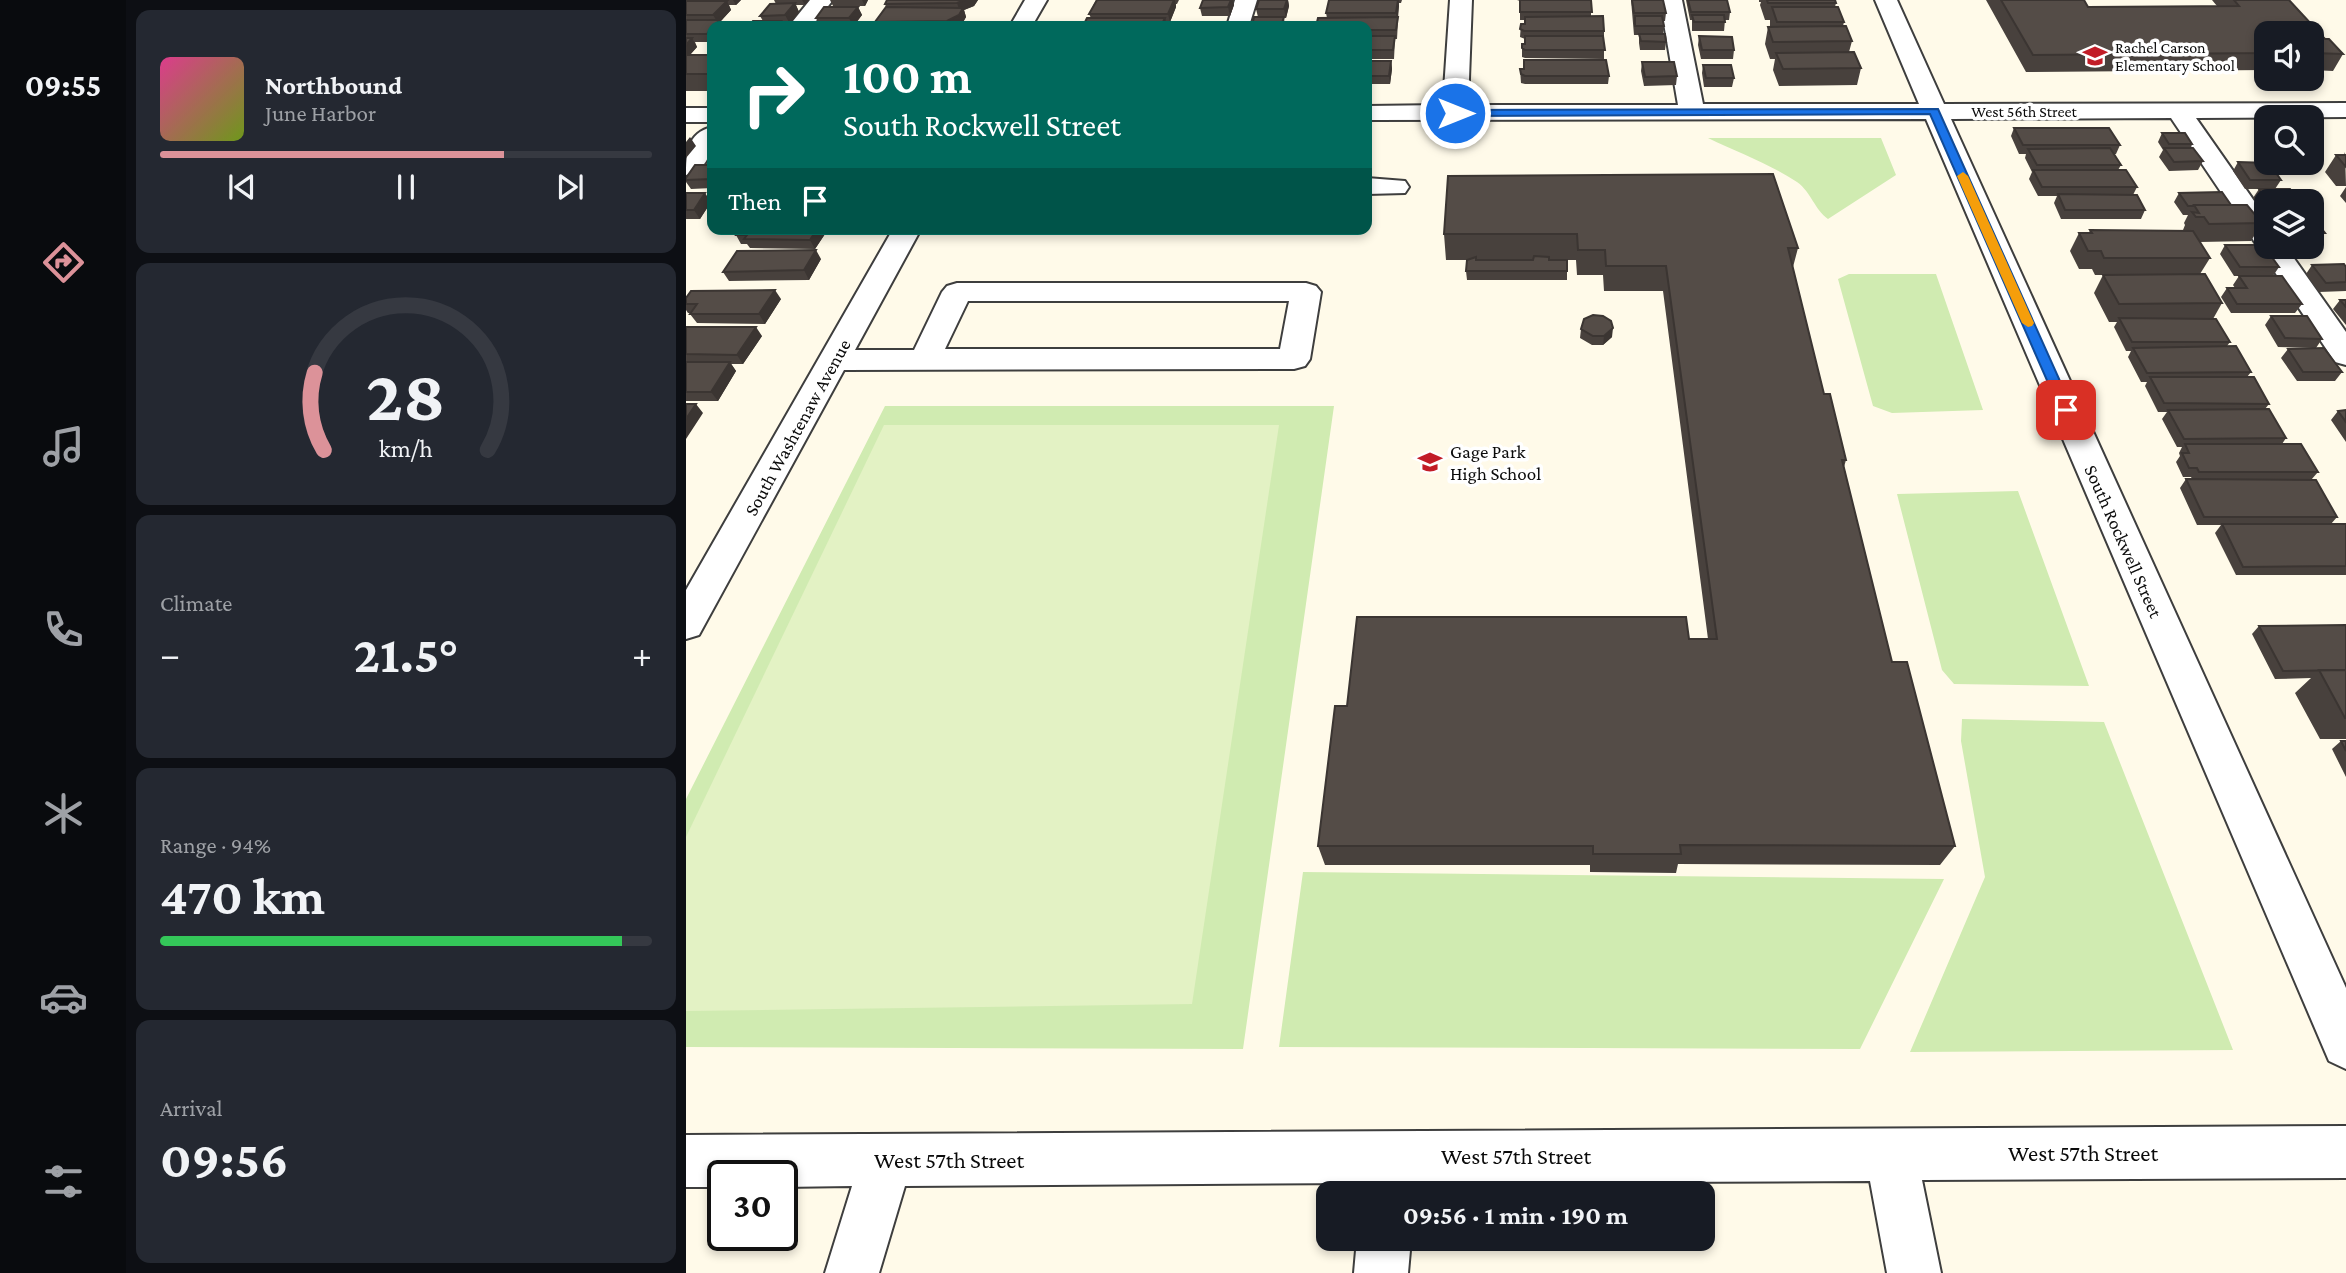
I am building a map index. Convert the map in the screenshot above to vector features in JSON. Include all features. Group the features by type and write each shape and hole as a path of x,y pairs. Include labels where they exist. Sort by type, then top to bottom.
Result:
{"street":[{"path":"804,21 822,0"},
{"path":"1024,21 1035,0"},
{"path":"1240,21 1246,0"},
{"path":"1455,113 1461,0"},
{"path":"1671,0 1692,112"},
{"name":"South Rockwell Street","path":"1886,0 2346,1044"},
{"path":"2178,110 2254,221"},
{"name":"West 56th Street","path":"1372,113 2346,110"},
{"path":"686,115 707,115"},
{"path":"686,167 707,141"},
{"path":"1372,187 1396,187"},
{"name":"South Washtenaw Avenue","path":"686,624 904,235"},
{"path":"2280,259 2346,355"},
{"path":"834,360 1294,359 1306,292 957,292 925,359"},
{"name":"West 57th Street","path":"686,1161 886,1161 1387,1175 1891,1155 2346,1152"},
{"path":"1891,1155 1914,1273"},
{"path":"852,1273 886,1161"},
{"path":"1381,1273 1383,1251"}],"green space":[{"path":"1708,138 1881,138 1896,175 1828,219 1797,182"},
{"path":"1849,274 1936,274 1983,410 1892,413 1873,406 1838,279"},
{"path":"885,406 1334,406 1243,1049 686,1047 686,799"},
{"path":"884,425 1279,425 1192,1004 686,1011 686,837"},
{"path":"2018,491 2089,686 1954,684 1942,670 1897,494"},
{"path":"1962,719 2104,722 2233,1050 1910,1052 1985,877 1961,741"},
{"path":"1303,872 1944,879 1860,1049 1279,1047"}],"building":[{"path":"887,0 965,0 957,3 885,4"},
{"path":"1097,0 1174,0 1168,14 1089,14"},
{"path":"1203,0 1231,0 1228,7 1200,8"},
{"path":"1259,0 1287,0 1284,9 1256,9"},
{"path":"1329,0 1398,0 1396,13 1326,13"},
{"path":"1520,0 1591,0 1592,12 1520,12"},
{"path":"1632,0 1663,0 1666,13 1634,13"},
{"path":"1688,0 1727,0 1730,12 1691,12"},
{"path":"1767,0 1835,0 1836,3 1768,3"},
{"path":"2001,0 2084,0 2088,7 2239,6 2234,0 2289,0 2308,21 2254,21 2254,53 2033,55"},
{"path":"686,1 727,1 713,15 686,15"},
{"path":"795,3 785,15 760,16 770,4"},
{"path":"824,7 858,7 849,18 816,18"},
{"path":"886,7 963,8 959,15 947,21 876,21"},
{"path":"1772,7 1838,7 1844,22 1777,22"},
{"path":"1692,15 1724,15 1725,22 1694,22"},
{"path":"1603,16 1604,31 1520,29 1521,24 1525,24 1525,17"},
{"path":"1635,16 1662,16 1664,26 1635,26"},
{"path":"1254,17 1284,17 1283,21 1253,21"},
{"path":"1398,17 1396,30 1372,30 1372,21 1317,21 1318,18"},
{"path":"1087,18 1165,18 1164,21 1086,21"},
{"path":"686,20 720,20 707,21 707,34 686,34"},
{"path":"1846,26 1852,41 1773,42 1768,27"},
{"path":"1639,34 1665,34 1666,42 1641,41"},
{"path":"1372,36 1395,36 1393,50 1372,50"},
{"path":"1525,36 1603,36 1605,50 1525,50 1522,44 1525,44"},
{"path":"1699,36 1732,37 1734,50 1702,50"},
{"path":"2324,38 2329,39 2343,54 2324,53"},
{"path":"1854,52 1861,68 1783,69 1776,53"},
{"path":"686,55 707,55 707,74 686,74"},
{"path":"1524,60 1606,60 1609,76 1525,76 1520,69 1524,69"},
{"path":"1372,61 1391,61 1389,76 1372,76"},
{"path":"1642,62 1674,62 1677,76 1645,77"},
{"path":"1703,65 1731,65 1734,78 1706,78"},
{"path":"2014,128 2109,128 2120,145 2023,145"},
{"path":"2162,133 2185,133 2192,144 2169,144"},
{"path":"2110,148 2121,165 2037,165 2028,149"},
{"path":"2164,148 2193,148 2203,161 2174,162"},
{"path":"2336,155 2346,155 2346,167"},
{"path":"2238,162 2254,163 2254,175 2277,175 2281,180 2250,180"},
{"path":"695,165 707,165 707,179 686,178"},
{"path":"2033,170 2126,170 2137,187 2042,187"},
{"path":"1773,174 1798,248 1788,248 1824,394 1830,394 1846,460 1842,460 1892,662 1907,662 1955,846 1680,845 1681,854 1593,854 1593,846 1318,846 1335,706 1347,706 1357,617 1686,617 1689,639 1717,639 1666,266 1606,266 1605,250 1578,250 1577,234 1444,234 1448,176"},
{"path":"2222,192 2231,205 2188,206 2179,193"},
{"path":"686,193 705,193 694,210 686,210"},
{"path":"2058,194 2137,195 2145,210 2065,210"},
{"path":"2194,205 2247,205 2254,213 2254,223 2209,224 2204,217 2196,217 2192,212 2199,213"},
{"path":"2090,230 2193,231 2210,258 2104,258 2101,251 2088,251 2079,233 2092,233"},
{"path":"747,235 813,235 810,240 744,239"},
{"path":"2225,245 2254,245 2254,259 2273,259 2279,267 2240,267"},
{"path":"816,250 804,270 723,272 737,251"},
{"path":"1534,256 1549,257 1549,260 1567,260 1567,271 1466,271 1467,260 1476,257 1476,260 1533,260"},
{"path":"2344,264 2346,282 2326,283 2312,265"},
{"path":"2205,274 2222,303 2119,304 2103,275"},
{"path":"2239,276 2282,276 2302,304 2237,304 2227,288 2247,288"},
{"path":"775,290 759,314 690,314 697,304 686,304 686,298 691,291"},
{"path":"1593,315 1603,316 1611,321 1613,328 1604,336 1593,336 1581,329 1584,319"},
{"path":"2271,316 2307,316 2322,339 2285,338"},
{"path":"2119,318 2216,319 2230,342 2132,342"},
{"path":"686,327 756,327 737,355 686,354"},
{"path":"2236,346 2251,372 2147,373 2133,348"},
{"path":"2324,348 2342,372 2303,372 2288,349"},
{"path":"686,362 730,362 711,392 686,392"},
{"path":"2150,377 2254,377 2269,404 2164,403"},
{"path":"686,404 696,404 686,419"},
{"path":"2269,409 2286,438 2184,439 2168,410"},
{"path":"2346,410 2346,422 2338,411"},
{"path":"2185,444 2301,444 2318,472 2199,472 2197,468 2189,468 2182,453 2189,453"},
{"path":"2186,479 2316,480 2337,517 2204,517"},
{"path":"2222,524 2346,524 2346,566 2243,567"},
{"path":"2346,625 2346,670 2283,671 2259,626"},
{"path":"2319,670 2346,670 2346,718 2345,718"}],"slow traffic":[{"path":"1963,176 2028,323"}],"place":[{"name":"Rachel Carson Elementary School","path":"2095,56"},
{"name":"Gage Park High School","path":"1430,462"}],"route":[{"path":"1455,113 1934,111 2066,410"}]}
